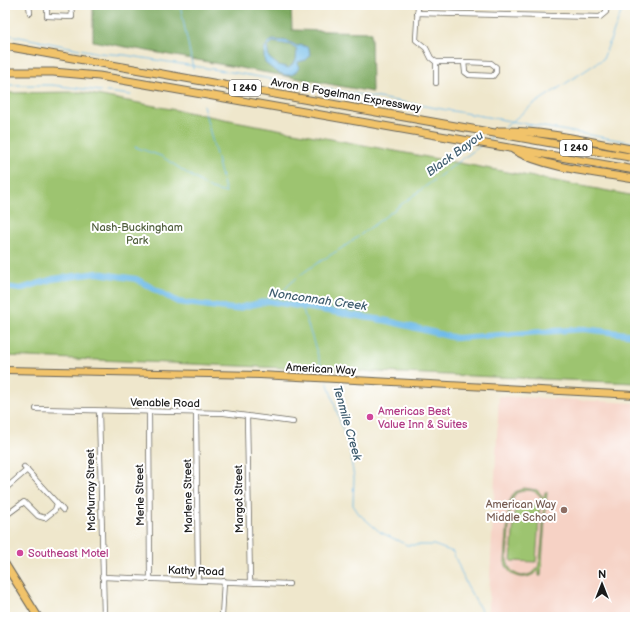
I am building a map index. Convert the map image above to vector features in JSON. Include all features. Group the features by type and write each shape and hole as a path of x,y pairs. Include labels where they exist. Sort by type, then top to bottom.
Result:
{"highway":[{"name":"Avron B Fogelman Expressway","path":"5,46 483,131 519,135"},
{"name":"I 240","path":"5,72 47,72 99,76 468,142 635,170"},
{"name":"I 240","path":"519,135 635,158"},
{"path":"519,135 635,150"},
{"path":"508,148 532,158 635,179"},
{"path":"5,564 38,617"}],"main road":[{"name":"American Way","path":"5,370 214,374 315,378 635,395"}],"street":[{"path":"30,5 30,14"},
{"path":"47,5 47,16 72,17 71,5"},
{"path":"418,5 416,42 423,46 431,58 436,62 464,62 491,63 496,67 496,72 493,76 469,75 465,72 464,62"},
{"path":"417,13 600,17 606,12 607,5"},
{"path":"436,62 436,83"},
{"name":"Venable Road","path":"36,409 196,412 247,416 293,422"},
{"name":"McMurray Street","path":"99,411 104,617"},
{"name":"Merle Street","path":"149,411 150,578"},
{"name":"Marlene Street","path":"196,412 198,580"},
{"name":"Margot Street","path":"247,416 250,582"},
{"path":"5,489 25,469 62,510"},
{"path":"5,516 24,502 38,516 45,518 55,510 57,504"},
{"name":"Kathy Road","path":"102,577 289,584"},
{"path":"222,617 224,581"}],"shaded area":[{"name":"American Way Middle School","path":"499,396 635,403 635,617 488,617"}],"green space":[{"path":"93,5 291,5 292,30 371,32 372,92 93,41"},
{"name":"Nash-Buckingham Park","path":"80,92 635,196 635,383 5,356 5,93"},
{"path":"524,488 537,490 544,498 545,492 547,492 541,576 539,576 539,570 529,576 519,577 510,572 505,562 509,502 515,492","holes":["529,490 538,494 543,501 542,534 538,567 532,573 522,576 515,574 509,567 507,561 511,502 516,493"]},
{"path":"515,503 540,505 536,562 511,561"}],"water":[{"path":"273,40 288,41 297,46 302,45 309,48 310,56 306,60 298,62 299,68 291,75 282,74 265,63 264,50","holes":["273,42 290,45 297,50 296,60 289,68 278,65 269,58 267,47"]}],"waterway":[{"path":"180,5 193,68"},
{"name":"Black Bayou","path":"504,128 531,106 603,59 624,5"},
{"path":"5,34 99,53 125,55 237,73 635,143"},
{"path":"5,85 52,85 131,95"},
{"path":"135,147 161,156 211,189 226,193 203,105"},
{"name":"Black Bayou","path":"486,141 493,136"},
{"name":"Black Bayou","path":"275,302 282,292 308,269 348,244 480,146"},
{"name":"Nonconnah Creek","path":"5,287 20,289 53,279 97,273 136,279 178,302 234,309 268,301 388,321 456,338 584,329 635,335"},
{"name":"Tenmile Creek","path":"302,307 325,377"},
{"name":"Tenmile Creek","path":"327,381 350,452 354,478 353,505 359,514 380,532 407,545 434,545 453,552 467,586 482,612 482,617"}],"place":[{"name":"Americas Best Value Inn & Suites","path":"370,417"},
{"name":"American Way Middle School","path":"564,510"},
{"name":"Southeast Motel","path":"20,553"}]}
